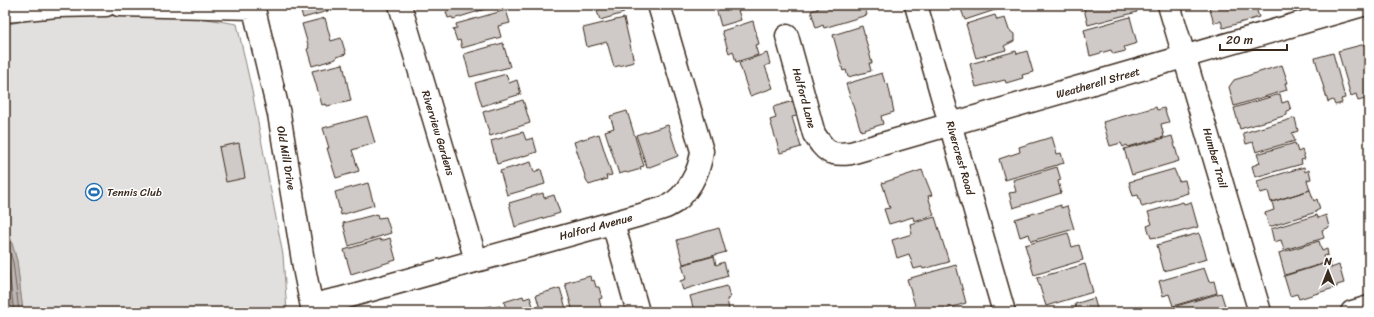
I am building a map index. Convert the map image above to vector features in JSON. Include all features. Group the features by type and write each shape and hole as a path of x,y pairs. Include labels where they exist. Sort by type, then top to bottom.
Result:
{"street":[{"path":"5,11 57,6 106,5"},
{"path":"119,5 253,7"},
{"name":"Riverview Gardens","path":"400,5 476,260"},
{"name":"Halford Avenue","path":"312,308 476,260 613,223 669,206 681,196 688,187 701,162 702,151 659,5"},
{"name":"Rivercrest Road","path":"916,5 946,103 950,125 1004,312"},
{"name":"Humber Trail","path":"1169,5 1260,312"},
{"name":"Weatherell Street","path":"831,154 851,153 1363,5"},
{"name":"Old Mill Drive","path":"253,7 279,114 312,308"},
{"name":"Halford Lane","path":"787,36 814,134 823,147 831,154"},
{"path":"613,223 638,312"},
{"path":"1352,312 1369,307"}],"shaded area":[{"path":"96,12 164,12 237,24 252,91 283,255 287,312 23,312 17,261 5,219 5,25 27,20"}],"water":[{"path":"5,219 17,261 23,312 5,312"}],"building":[{"path":"299,5 326,5 328,11 303,18"},
{"path":"449,5 491,5 492,7 453,19 452,17 448,18 446,12 450,10"},
{"path":"595,5 622,5 624,13 600,20"},
{"path":"715,5 742,5 743,8 738,10 741,20 721,26"},
{"path":"817,5 864,5 867,15 824,28 823,25 816,28 811,11 818,9"},
{"path":"951,5 1000,5 1001,8 965,20 961,9 953,11"},
{"path":"1083,5 1135,5 1137,12 1088,25"},
{"path":"1214,5 1255,5 1259,17 1223,28 1221,21 1214,23 1209,7"},
{"path":"506,10 510,23 498,26 501,37 462,48 460,40 457,41 453,29 457,28 456,24"},
{"path":"995,15 997,20 1005,18 1009,30 1014,34 1014,41 1004,46 1006,50 976,58 966,24"},
{"path":"1130,17 1137,43 1124,47 1126,51 1113,54 1111,50 1090,56 1084,30"},
{"path":"325,18 331,41 341,38 346,54 336,57 336,59 312,66 307,49 309,48 302,24"},
{"path":"624,18 634,62 614,67 607,42 587,47 583,28"},
{"path":"753,21 759,44 755,45 758,55 736,62 733,51 729,53 722,31"},
{"path":"862,26 872,63 869,63 871,71 848,77 846,70 843,71 833,35"},
{"path":"503,43 510,67 470,77 464,54"},
{"path":"1369,43 1369,98 1358,101 1356,94 1351,96 1338,51"},
{"path":"1016,51 1017,54 1027,51 1033,72 1022,75 1023,78 1006,83 1005,80 976,87 970,64"},
{"path":"767,53 770,64 765,66 773,88 750,96 739,63"},
{"path":"1333,53 1345,98 1341,99 1342,103 1335,105 1333,100 1328,102 1315,58"},
{"path":"343,64 351,101 327,106 326,104 322,105 312,71"},
{"path":"1282,65 1288,83 1285,83 1287,90 1234,106 1229,87 1234,80"},
{"path":"882,73 885,83 888,84 894,112 881,116 883,124 861,131 846,84"},
{"path":"506,74 509,83 517,80 521,94 482,106 475,83"},
{"path":"1280,94 1282,103 1288,101 1291,110 1287,111 1287,115 1240,129 1234,108"},
{"path":"523,100 530,123 490,136 483,112"},
{"path":"793,101 797,116 792,117 801,147 780,153 770,120 776,118 773,107"},
{"path":"1156,107 1157,110 1164,108 1169,122 1161,124 1164,137 1128,147 1127,145 1123,147 1121,143 1110,146 1103,122"},
{"path":"627,111 644,166 640,167 641,169 619,174 605,131 614,128 610,116"},
{"path":"367,116 375,143 352,150 359,171 336,178 323,128"},
{"path":"1295,118 1298,131 1292,133 1295,141 1256,152 1253,142 1246,144 1243,133"},
{"path":"668,125 678,156 647,168 636,135"},
{"path":"523,132 526,140 533,138 537,152 497,164 491,141"},
{"path":"599,134 612,175 606,176 607,179 589,185 574,142"},
{"path":"1172,136 1179,161 1132,175 1124,149"},
{"path":"1052,137 1057,154 1061,153 1064,163 1005,180 999,159 1020,152 1019,147"},
{"path":"239,143 245,178 226,182 219,147"},
{"path":"1295,143 1298,152 1302,150 1305,159 1301,160 1302,164 1255,177 1252,166 1260,163 1257,154"},
{"path":"531,162 534,172 541,169 545,184 507,195 500,171"},
{"path":"1057,167 1061,180 1058,181 1061,193 1013,208 1009,193 1016,192 1013,180"},
{"path":"1304,167 1305,172 1309,170 1311,179 1307,180 1310,190 1271,202 1268,191 1260,193 1257,181"},
{"path":"1174,169 1179,181 1185,180 1188,193 1142,207 1138,195 1133,196 1129,182"},
{"path":"922,170 932,195 928,196 934,215 914,221 913,217 889,224 884,209 890,208 882,183"},
{"path":"368,183 374,205 341,215 335,192"},
{"path":"1310,190 1314,201 1317,199 1320,209 1316,212 1269,227 1265,213 1274,210 1272,202"},
{"path":"543,193 544,198 554,195 560,213 515,227 509,203"},
{"path":"1183,202 1184,204 1191,202 1198,227 1157,238 1151,238 1147,226 1152,224 1148,212"},
{"path":"1061,205 1061,208 1067,206 1074,229 1031,241 1029,234 1020,237 1015,219"},
{"path":"377,214 378,218 386,217 391,233 349,246 343,223"},
{"path":"1317,215 1318,218 1326,215 1329,227 1322,230 1324,238 1284,250 1281,240 1274,242 1271,229"},
{"path":"935,217 949,262 923,269 922,267 914,269 909,254 897,258 892,240 912,234 910,224"},
{"path":"719,228 726,252 683,264 677,240"},
{"path":"1068,233 1072,247 1079,245 1083,260 1034,275 1025,245"},
{"path":"1199,233 1207,259 1164,271 1157,245"},
{"path":"390,238 396,260 351,274 344,250 380,239 381,241"},
{"path":"1319,241 1322,251 1327,249 1328,255 1323,256 1325,263 1285,275 1279,253"},
{"path":"714,256 716,265 724,262 728,276 683,290 680,281 686,279 682,265"},
{"path":"1330,262 1331,268 1339,265 1344,283 1337,285 1337,287 1299,299 1297,294 1290,296 1284,276"},
{"path":"1085,264 1093,292 1046,306 1037,278"},
{"path":"956,265 966,303 943,310 943,312 917,312 907,279"},
{"path":"1204,268 1209,282 1214,281 1217,293 1173,306 1169,294 1163,296 1159,281"},
{"path":"590,276 591,281 594,280 596,287 599,287 602,298 599,299 601,307 600,312 573,312 565,283"},
{"path":"727,286 730,298 727,299 729,310 721,312 692,312 694,311 690,296"},
{"path":"560,288 567,312 541,312 536,295"},
{"path":"1221,293 1227,312 1171,312 1174,311 1173,307"},
{"path":"523,296 524,299 530,297 535,312 507,312 504,302"},
{"path":"1094,298 1098,312 1061,312 1076,308 1075,304"},
{"path":"491,306 492,308 500,306 501,312 474,312 474,310"}],"place":[{"name":"Tennis Club","path":"94,192"}]}
